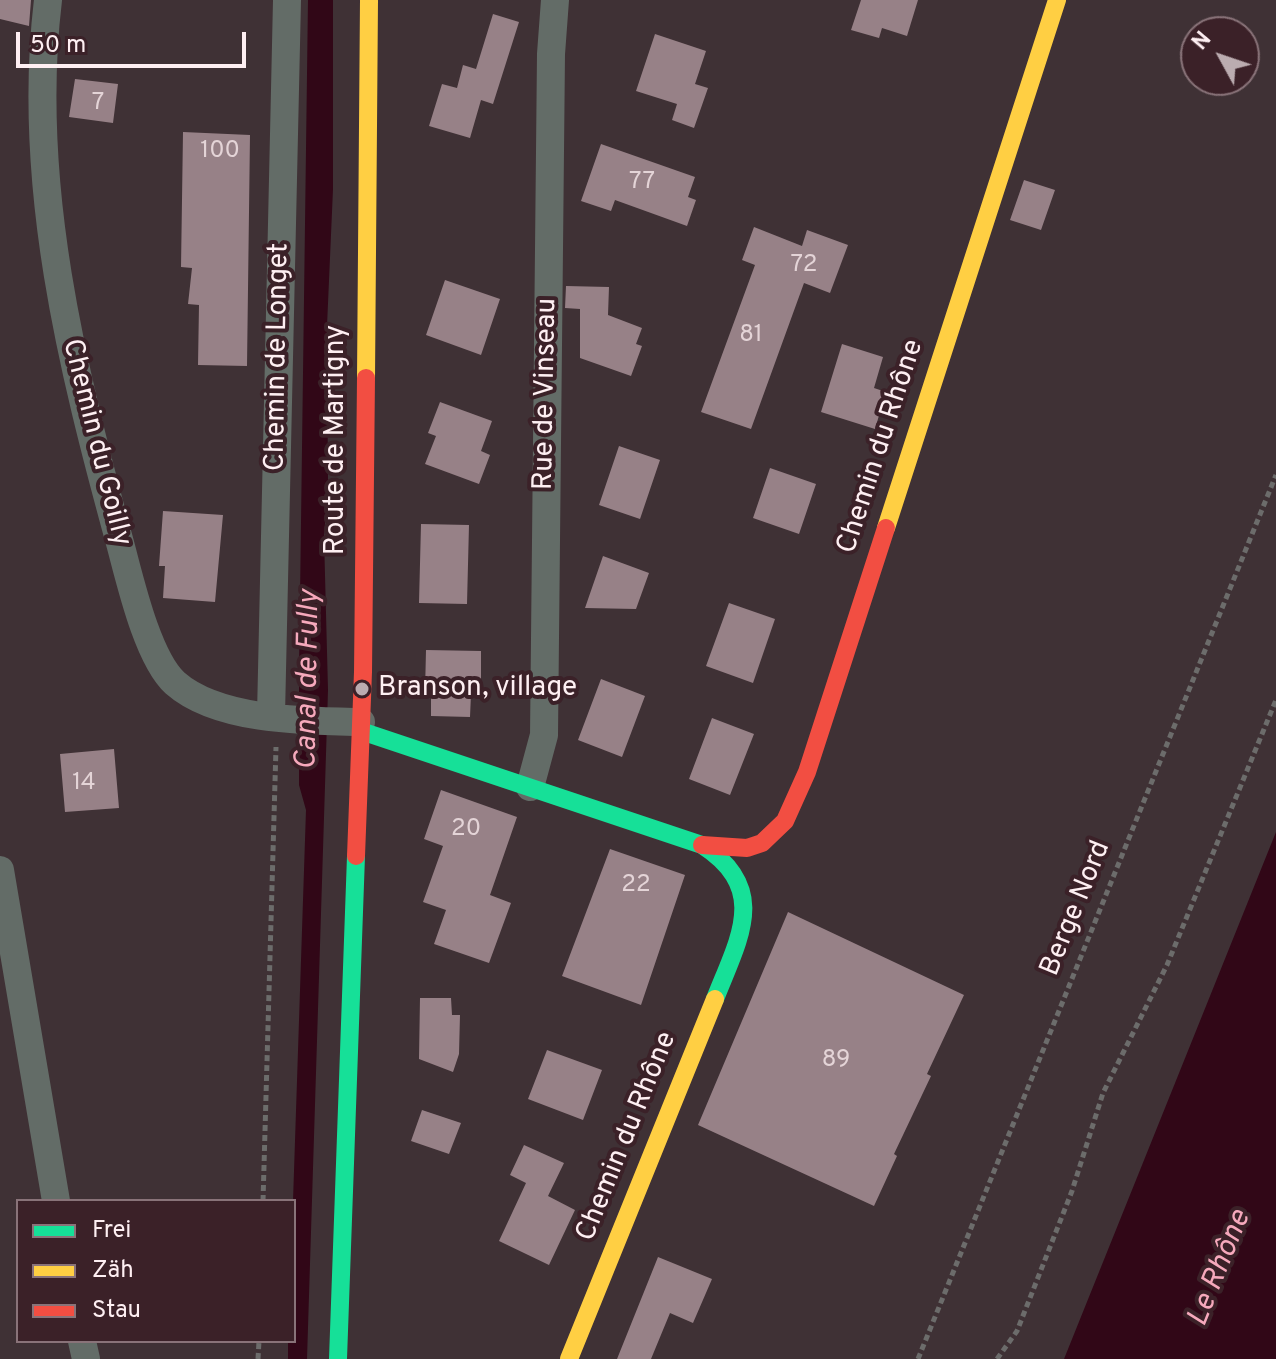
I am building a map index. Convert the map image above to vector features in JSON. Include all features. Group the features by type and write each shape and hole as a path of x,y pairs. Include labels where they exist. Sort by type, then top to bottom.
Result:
{"street":[{"name":"Chemin du Goilly","path":"48,0 40,65 55,254 82,401 128,574 145,626 172,680 191,695 227,711 353,725 702,845 722,857 739,878 744,909 740,936"},
{"name":"Chemin de Longet","path":"278,716 287,0"},
{"name":"Route de Martigny","path":"338,1359 369,0"},
{"name":"Rue de Vinseau","path":"530,787 544,735 551,54 555,0"},
{"name":"Chemin du Rhône","path":"702,845 754,847 771,838 788,817 817,741 1057,0"},
{"path":"0,870 56,1199"},
{"name":"Chemin du Rhône","path":"569,1359 740,936"}],"path":[{"name":"Berge Nord","path":"918,1359 1276,475"},
{"path":"997,1359 1017,1331 1072,1191 1103,1093 1167,965 1276,700"},
{"path":"263,1199 278,716"}],"water":[{"name":"Canal de Fully","path":"308,0 333,0 333,189 327,326 328,482 324,537 328,690 307,1359 288,1359 288,1343 296,1343 296,1199 293,1199 306,810 299,785"},
{"name":"Le Rhône","path":"1276,832 1276,1359 1064,1359"}],"building":[{"path":"0,0 31,0 29,26 0,19"},
{"path":"861,0 918,0 907,36 882,28 879,38 851,30"},
{"path":"493,14 519,22 493,104 481,100 470,138 429,126 442,84 457,88 463,65 476,69"},
{"path":"655,34 706,51 695,84 708,88 694,128 672,120 677,104 636,91"},
{"path":"75,79 118,84 113,123 69,117"},
{"path":"183,132 250,135 247,366 198,365 199,305 188,304 192,268 181,267"},
{"path":"601,144 695,177 688,197 696,200 687,226 615,200 611,211 581,201"},
{"path":"1024,180 1055,190 1041,230 1010,220"},
{"path":"754,227 802,246 807,230 848,245 830,293 804,283 751,429 701,412 755,265 742,260"},
{"path":"445,280 500,299 481,355 426,335"},
{"path":"566,286 609,287 608,315 642,328 636,344 642,346 631,376 580,358 580,309 565,308"},
{"path":"842,344 883,357 874,388 886,392 875,429 821,412"},
{"path":"440,402 492,421 481,451 490,455 479,484 425,464 436,436 428,433"},
{"path":"619,446 660,460 640,519 599,505"},
{"path":"770,468 816,484 799,534 753,518"},
{"path":"163,511 223,515 215,602 163,598 165,566 159,566"},
{"path":"421,524 469,525 467,604 419,603"},
{"path":"603,556 649,573 636,609 585,608"},
{"path":"729,603 775,619 753,683 706,666"},
{"path":"426,650 481,651 481,694 471,694 470,717 431,716 431,692 425,692"},
{"path":"601,679 645,696 622,757 578,740"},
{"path":"712,718 754,734 730,795 689,779"},
{"path":"114,749 119,808 65,812 60,754"},
{"path":"441,790 517,817 490,895 511,903 489,963 434,944 446,910 423,902 443,846 424,839"},
{"path":"610,849 685,875 641,1005 562,976"},
{"path":"788,912 964,995 927,1074 931,1076 894,1154 897,1156 874,1206 698,1125"},
{"path":"420,998 451,998 452,1015 460,1015 459,1054 453,1072 419,1059"},
{"path":"547,1050 602,1070 583,1120 528,1099"},
{"path":"422,1110 461,1123 449,1154 411,1141"},
{"path":"524,1145 564,1163 548,1196 575,1210 549,1265 499,1241 526,1183 510,1175"},
{"path":"658,1257 712,1279 693,1323 670,1313 651,1359 617,1359"}],"traffic: fast":[{"path":"361,731 702,845 723,862 736,879 742,897 743,916 739,935 715,999"},
{"path":"338,1359 356,856"}],"traffic: slow":[{"path":"366,378 369,0"},
{"path":"886,528 1057,0"},
{"path":"569,1359 715,999"}],"traffic: jam":[{"path":"356,856 363,672 366,378"},
{"path":"702,845 747,848 762,843 785,821 807,772 886,528"}],"place":[{"name":"Branson, village","path":"362,689"}]}
